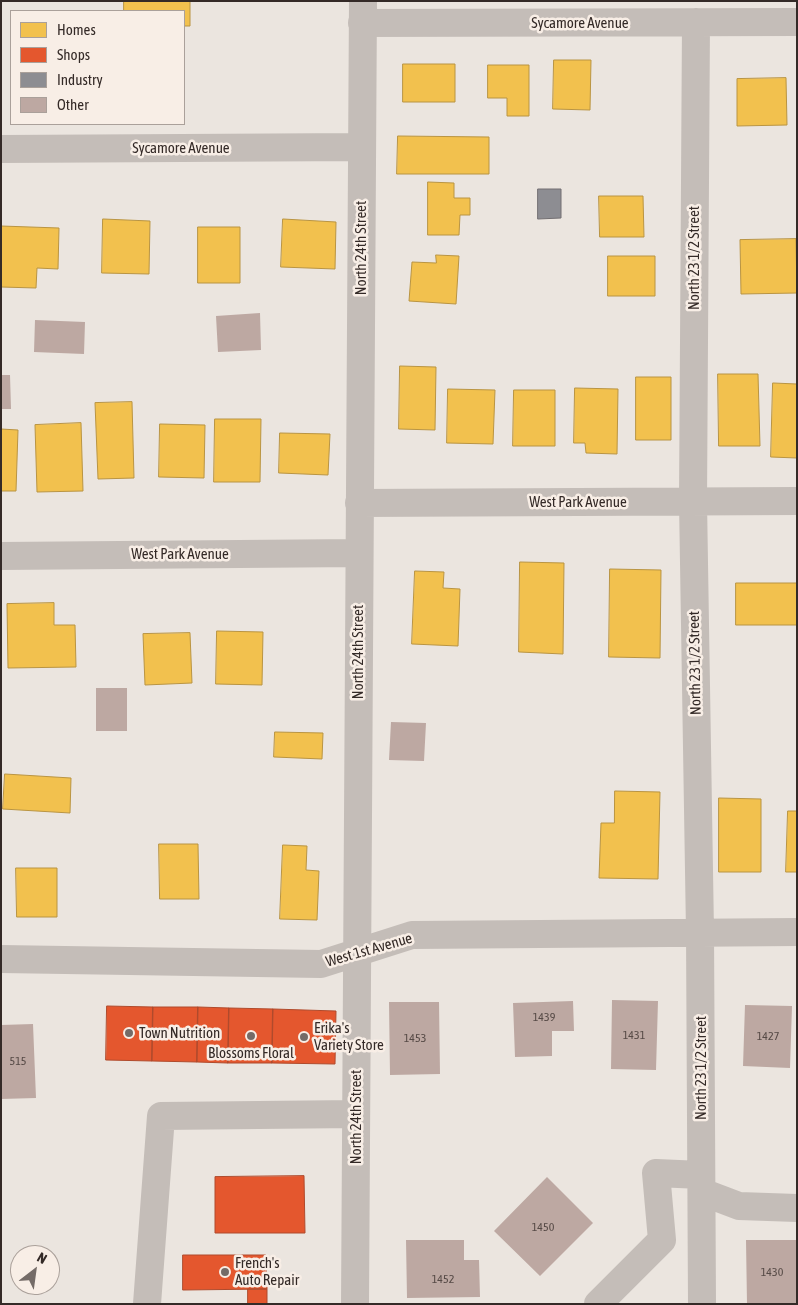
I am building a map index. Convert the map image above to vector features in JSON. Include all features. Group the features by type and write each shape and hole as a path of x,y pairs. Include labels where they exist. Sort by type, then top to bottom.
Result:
{"street":[{"name":"Sycamore Avenue","path":"362,12 696,22 797,22"},
{"name":"North 24th Street","path":"355,1304 362,12"},
{"name":"North 23 1/2 Street","path":"696,22 693,501 700,932 702,1304"},
{"name":"Sycamore Avenue","path":"1,149 361,147"},
{"name":"West Park Avenue","path":"358,503 797,501"},
{"name":"West Park Avenue","path":"1,556 358,553"},
{"name":"West 1st Avenue","path":"1,959 321,964 412,935 797,932"},
{"path":"147,1304 161,1116 356,1114"},
{"path":"598,1304 662,1240 656,1172 702,1183 739,1206 797,1208"}],"building: Homes":[{"path":"124,1 190,1 190,26 185,26 185,10 124,10"},
{"path":"554,60 591,60 590,110 553,109"},
{"path":"403,64 455,64 455,102 403,102"},
{"path":"488,65 529,65 529,116 507,116 507,98 488,98"},
{"path":"786,78 787,125 737,126 737,79"},
{"path":"398,136 489,137 489,174 397,174"},
{"path":"428,182 454,183 454,198 470,198 470,215 460,215 459,235 428,235"},
{"path":"599,196 643,196 644,237 600,237"},
{"path":"103,219 150,221 149,274 102,273"},
{"path":"283,219 336,222 335,269 281,267"},
{"path":"1,226 59,228 58,269 37,268 36,288 1,287"},
{"path":"198,227 240,227 240,283 198,283"},
{"path":"796,239 797,293 741,294 740,240"},
{"path":"436,255 459,256 456,304 409,301 412,262 436,263"},
{"path":"608,256 655,256 655,296 608,296"},
{"path":"400,366 436,367 435,430 399,429"},
{"path":"718,374 758,374 760,446 719,446"},
{"path":"636,377 671,377 671,440 636,440"},
{"path":"773,383 797,384 797,458 771,457"},
{"path":"575,388 618,389 617,454 586,453 585,443 574,443"},
{"path":"448,389 495,390 493,444 447,443"},
{"path":"514,390 555,390 555,446 513,446"},
{"path":"132,402 134,478 98,479 95,403"},
{"path":"215,419 261,419 260,482 214,482"},
{"path":"81,423 83,491 37,492 35,425"},
{"path":"160,424 205,425 204,478 159,477"},
{"path":"1,429 18,430 16,491 1,491"},
{"path":"280,433 330,434 328,475 279,473"},
{"path":"520,562 564,563 563,654 519,652"},
{"path":"610,569 661,570 660,658 609,657"},
{"path":"415,571 444,572 443,588 460,589 458,646 412,644"},
{"path":"736,583 797,583 797,625 736,625"},
{"path":"54,603 54,625 75,625 76,667 8,668 7,604"},
{"path":"217,631 263,632 262,685 216,684"},
{"path":"190,633 192,683 145,685 143,634"},
{"path":"275,732 323,733 322,759 274,757"},
{"path":"5,774 71,778 70,813 3,809"},
{"path":"615,791 660,792 658,879 599,878 601,823 614,823"},
{"path":"719,798 761,799 761,872 719,872"},
{"path":"788,811 797,811 797,872 786,872"},
{"path":"159,844 198,844 199,899 160,899"},
{"path":"283,845 307,846 306,870 319,871 317,920 280,919"},
{"path":"16,868 57,868 57,917 17,917"}],"building: Shops":[{"name":"Town Nutrition","path":"107,1006 153,1007 152,1061 106,1060"},
{"path":"153,1007 198,1007 197,1062 152,1061"},
{"path":"198,1007 229,1008 228,1063 197,1062"},
{"name":"Blossoms Floral","path":"229,1008 273,1009 272,1063 228,1063"},
{"name":"Erika's Variety Store","path":"273,1009 336,1011 335,1064 272,1063"},
{"path":"304,1176 305,1233 215,1233 215,1177"},
{"name":"French's Auto Repair","path":"183,1255 266,1255 267,1289 183,1290"},
{"path":"248,1289 267,1289 267,1304 248,1304"}],"building: Industry":[{"path":"538,189 561,189 561,218 538,219"}],"building: Other":[{"path":"260,313 261,350 218,352 216,316"},
{"path":"35,320 85,322 84,354 34,352"},
{"path":"1,375 10,375 11,409 1,409"},
{"path":"96,688 127,688 127,731 96,731"},
{"path":"391,722 426,723 424,761 389,760"},
{"path":"612,1000 658,1001 656,1070 611,1069"},
{"path":"573,1001 574,1031 552,1031 552,1056 515,1057 513,1003"},
{"path":"389,1002 439,1002 440,1074 390,1075"},
{"path":"745,1005 792,1006 790,1068 743,1066"},
{"path":"33,1024 36,1098 1,1099 1,1025"},
{"path":"547,1177 593,1223 540,1276 494,1231"},
{"path":"406,1240 464,1240 464,1260 479,1260 480,1297 407,1298"},
{"path":"746,1240 797,1240 797,1304 747,1304"}],"place":[{"name":"Town Nutrition","path":"129,1033"},
{"name":"Blossoms Floral","path":"251,1036"},
{"name":"Erika's Variety Store","path":"304,1037"},
{"name":"French's Auto Repair","path":"225,1272"}]}
